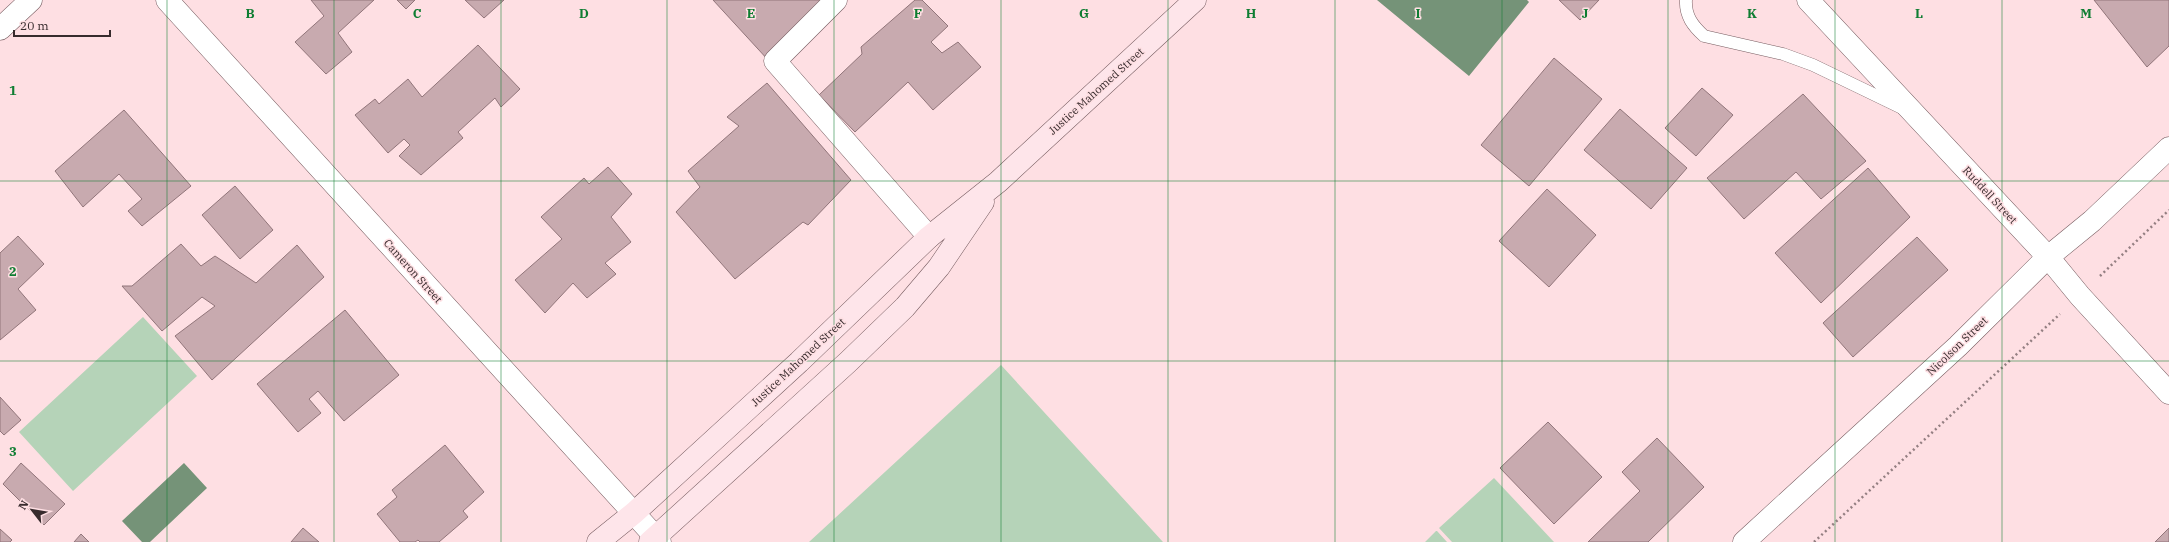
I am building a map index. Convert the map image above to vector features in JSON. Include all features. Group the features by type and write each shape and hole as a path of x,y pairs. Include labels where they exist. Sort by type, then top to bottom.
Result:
{"main road":[{"name":"Justice Mahomed Street","path":"598,542 634,513 799,362 929,238 998,182 1195,0"},
{"name":"Justice Mahomed Street","path":"655,540 848,362 905,307 939,267 998,182"}],"street":[{"path":"0,29 31,0"},
{"name":"Cameron Street","path":"167,0 634,513 655,540"},
{"path":"836,0 775,61 929,238"},
{"name":"Ruddell Street","path":"1808,0 2048,257 2080,296 2169,393"},
{"name":"Nicolson Street","path":"1744,542 1958,346 2048,257 2092,221 2169,148"}],"lane":[{"path":"1686,0 1688,16 1695,28 1704,36 1783,54 1812,65 1915,115"}],"path":[{"path":"1814,542 2080,296 2169,210"}],"shaded area":[{"path":"1377,0 1527,0 1529,2 1469,76"},
{"path":"143,317 197,376 73,491 19,432"},
{"path":"1001,365 1163,542 809,542"},
{"path":"184,463 207,488 150,542 142,542 122,521"},
{"path":"1494,478 1554,542 1452,542 1439,528"},
{"path":"1436,531 1447,542 1425,542"}],"building":[{"path":"311,0 374,0 338,33 352,52 326,74 295,42 324,16"},
{"path":"397,0 415,0 406,9"},
{"path":"465,0 504,0 484,18"},
{"path":"713,0 831,0 769,61"},
{"path":"915,0 922,0 948,26 931,42 942,53 958,42 981,67 933,110 908,82 855,132 819,95 862,54 861,47"},
{"path":"1559,0 1599,0 1580,20"},
{"path":"2094,0 2169,0 2169,46 2147,67"},
{"path":"478,45 520,89 501,107 495,98 458,132 463,138 421,175 399,156 410,145 404,139 388,153 355,115 375,99 379,104 408,79 422,97"},
{"path":"1554,58 1602,99 1529,186 1481,145"},
{"path":"767,83 851,180 808,225 803,222 735,279 676,212 700,187 688,171 739,126 727,117"},
{"path":"1702,88 1733,115 1696,156 1665,128"},
{"path":"1803,94 1866,161 1821,199 1796,172 1744,219 1707,178"},
{"path":"1620,109 1687,168 1651,209 1584,150"},
{"path":"124,110 191,186 142,226 128,211 142,199 119,174 83,207 55,171"},
{"path":"608,167 632,194 611,217 631,242 605,263 616,274 587,298 573,283 545,313 515,280 562,239 541,217 584,178 589,184"},
{"path":"1868,168 1910,217 1821,303 1775,253"},
{"path":"235,186 273,230 240,259 202,215"},
{"path":"1547,189 1596,235 1549,287 1499,241"},
{"path":"18,236 44,264 18,289 36,310 0,340 0,253"},
{"path":"1917,237 1948,270 1853,357 1823,323"},
{"path":"181,244 201,266 215,256 256,283 297,245 324,277 212,380 175,336 215,306 202,297 162,331 122,286 132,286"},
{"path":"345,310 399,375 344,421 318,391 309,399 321,413 298,432 257,384"},
{"path":"0,397 21,420 4,435 0,431"},
{"path":"1548,422 1602,477 1554,524 1500,468"},
{"path":"1657,438 1704,487 1648,542 1588,542 1640,491 1622,472"},
{"path":"445,445 484,492 463,511 468,517 439,542 420,542 418,540 415,542 400,542 377,514 397,497 392,490"},
{"path":"21,463 65,504 44,525 3,484"},
{"path":"303,528 319,542 291,542"},
{"path":"2169,528 2169,542 2155,542"},
{"path":"0,529 12,540 10,542 0,542"},
{"path":"81,534 89,542 74,542"}]}
